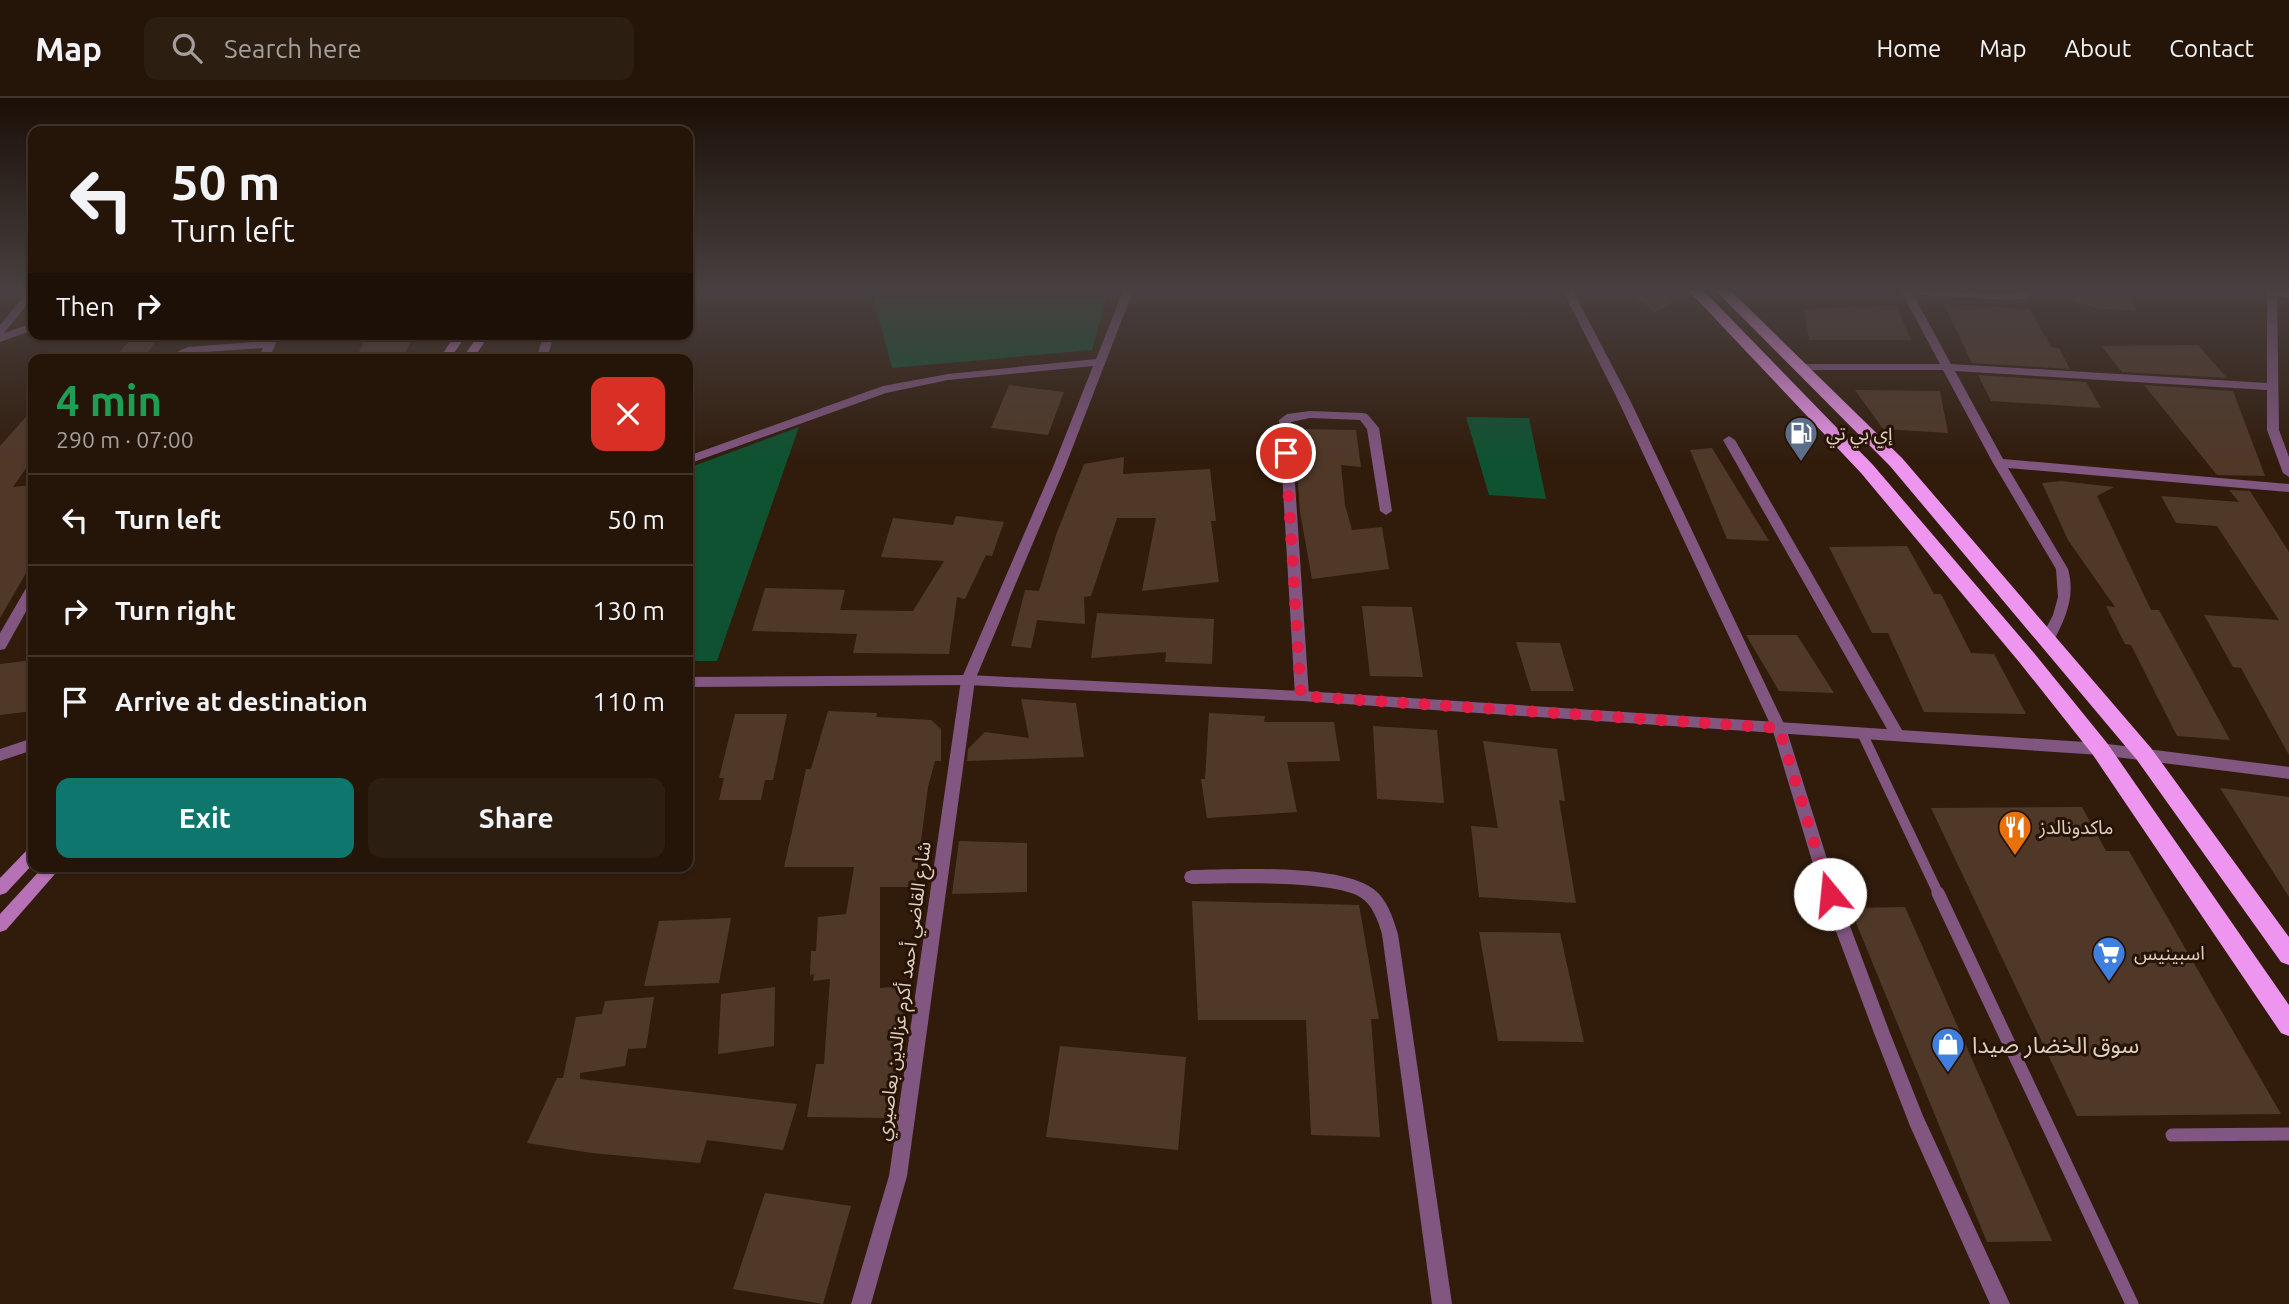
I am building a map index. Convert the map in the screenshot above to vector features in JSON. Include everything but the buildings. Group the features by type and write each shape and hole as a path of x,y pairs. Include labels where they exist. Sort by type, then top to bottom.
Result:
{"highway":[{"path":"1750,347 1867,469 2100,748 2289,1025"},
{"path":"1782,347 1896,462 2144,754 2289,955"}],"main road":[{"path":"0,888 28,859"},
{"path":"0,925 49,872"}],"street":[{"path":"180,354 214,347"},
{"name":"شارع القاضي أحمد أكرم عزالدين بعاصيري","path":"861,1304 898,1176 968,680 1059,467 1105,347"},
{"path":"1597,347 1779,728 1830,894 1882,1033 1916,1120 2000,1304"},
{"path":"1936,347 2066,579 2062,613 2047,640"},
{"path":"2273,347 2273,430 2289,473"},
{"path":"693,458 883,390 948,377 1099,362"},
{"path":"1802,367 1947,367 2273,387"},
{"path":"1301,696 1285,421 1290,416 1300,415 1363,417 1369,422 1373,428 1386,511"},
{"path":"1729,440 1898,734"},
{"path":"1999,463 2289,488"},
{"path":"0,645 28,597"},
{"path":"693,682 968,680 1301,696 2100,748 2289,773"},
{"path":"0,755 28,746"},
{"path":"1192,877 1238,876 1343,883 1364,891 1378,903 1390,934 1442,1304"}],"lane":[{"path":"1862,733 2132,1304"},
{"path":"2172,1135 2289,1134"}],"green space":[{"path":"886,347 1093,347 1092,350 892,368"},
{"path":"1466,417 1529,418 1546,499 1489,495"},
{"path":"799,427 717,661 693,661 693,466"}],"place":[{"name":"إي بي تي","path":"1801,463"},
{"name":"ماكدونالدز","path":"2015,857"},
{"name":"اسبينيس","path":"2109,983"},
{"name":"سوق الخضار صيدا","path":"1948,1074"}],"route":[{"path":"1286,453 1301,696 1779,728 1830,894"}]}
